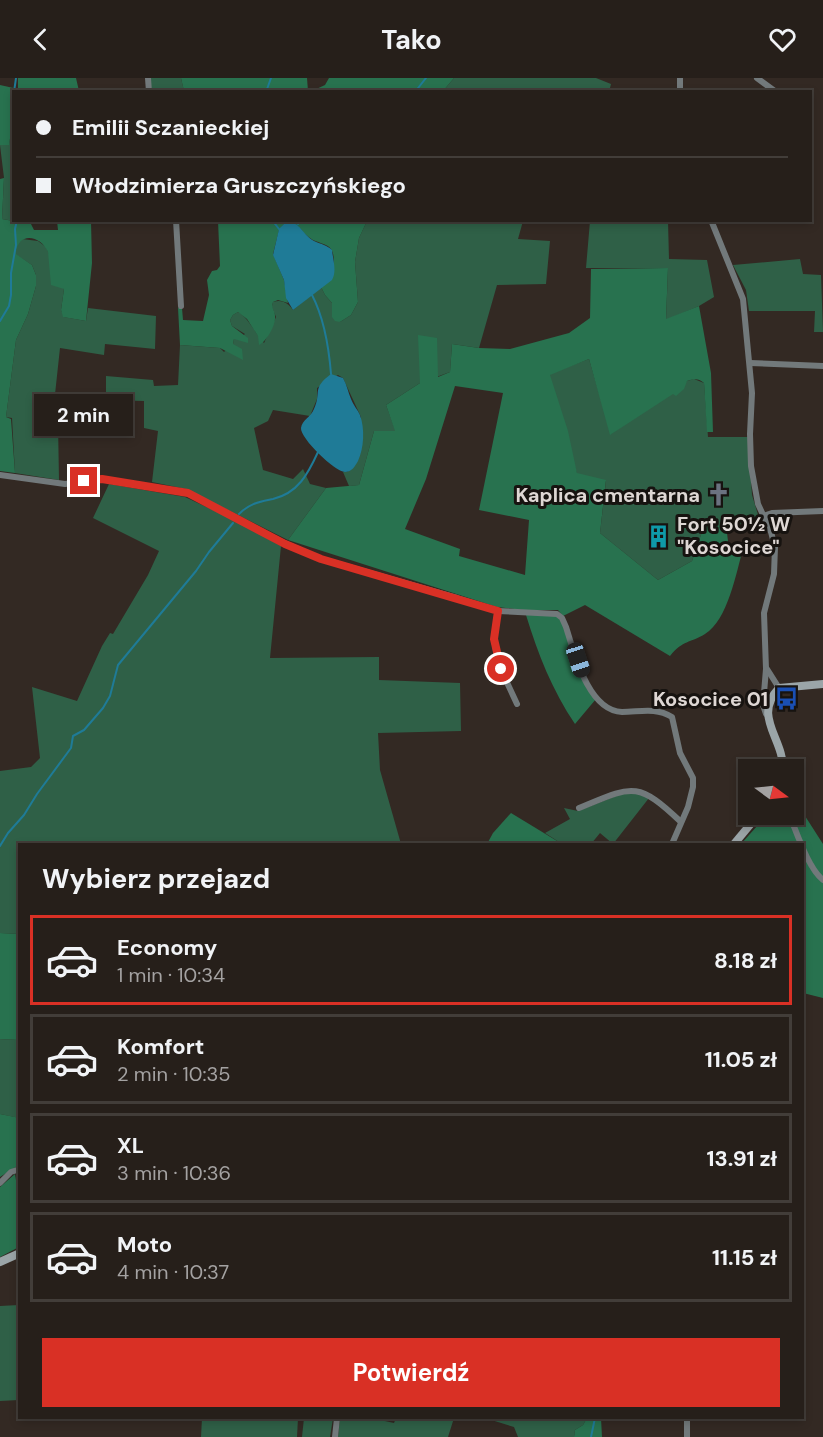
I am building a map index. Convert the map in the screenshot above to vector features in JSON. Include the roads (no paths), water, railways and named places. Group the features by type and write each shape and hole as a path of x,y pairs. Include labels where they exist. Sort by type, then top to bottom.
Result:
{"street":[{"path":"757,78 773,90"},
{"path":"176,222 181,306"},
{"path":"712,222 743,299 752,393 751,466 755,491 771,532 775,560 774,574 764,613 766,669 764,705 781,759"},
{"path":"750,363 823,366"},
{"path":"0,476 65,484 102,479 188,493 285,544 321,559 498,611 557,614 562,618 566,627 585,682 599,700 618,712 658,711 672,717 680,753 693,778 692,795 672,843"},
{"path":"764,516 772,513 823,511"},
{"path":"498,611 494,639 498,663 517,704"},
{"path":"766,669 779,688"},
{"path":"767,715 768,703 779,688 823,684"},
{"path":"579,808 629,790 655,799 681,822"},
{"path":"735,843 750,825"},
{"path":"794,825 802,843"},
{"path":"804,848 810,862 823,880"},
{"path":"0,1183 11,1172 18,1169"},
{"path":"0,1262 18,1254"},
{"path":"335,1437 338,1419"},
{"path":"687,1419 687,1437"}],"water":[{"path":"286,222 291,222 314,241 332,250 334,273 332,280 293,310 286,298 284,280 273,255 279,229"},
{"path":"331,374 343,378 363,426 360,456 354,467 347,472 340,471 319,454 306,439 301,428 314,409 321,383"}],"waterway":[{"path":"14,90 16,78"},
{"path":"267,90 271,78"},
{"path":"417,90 426,78"},
{"path":"0,321 9,306 11,295 17,222"},
{"path":"274,222 279,229"},
{"path":"312,295 325,334 331,374"},
{"path":"239,514 251,505 282,496 296,487 306,475 318,452"},
{"path":"0,846 71,748 73,736 84,730 103,708 110,696 118,665 233,523"},
{"path":"591,1437 595,1419"}],"place":[{"name":"Kaplica cmentarna","path":"718,495"},
{"name":"Fort 50½ W \"Kosocice\"","path":"659,536"},
{"name":"Kosocice 01","path":"786,699"}]}
